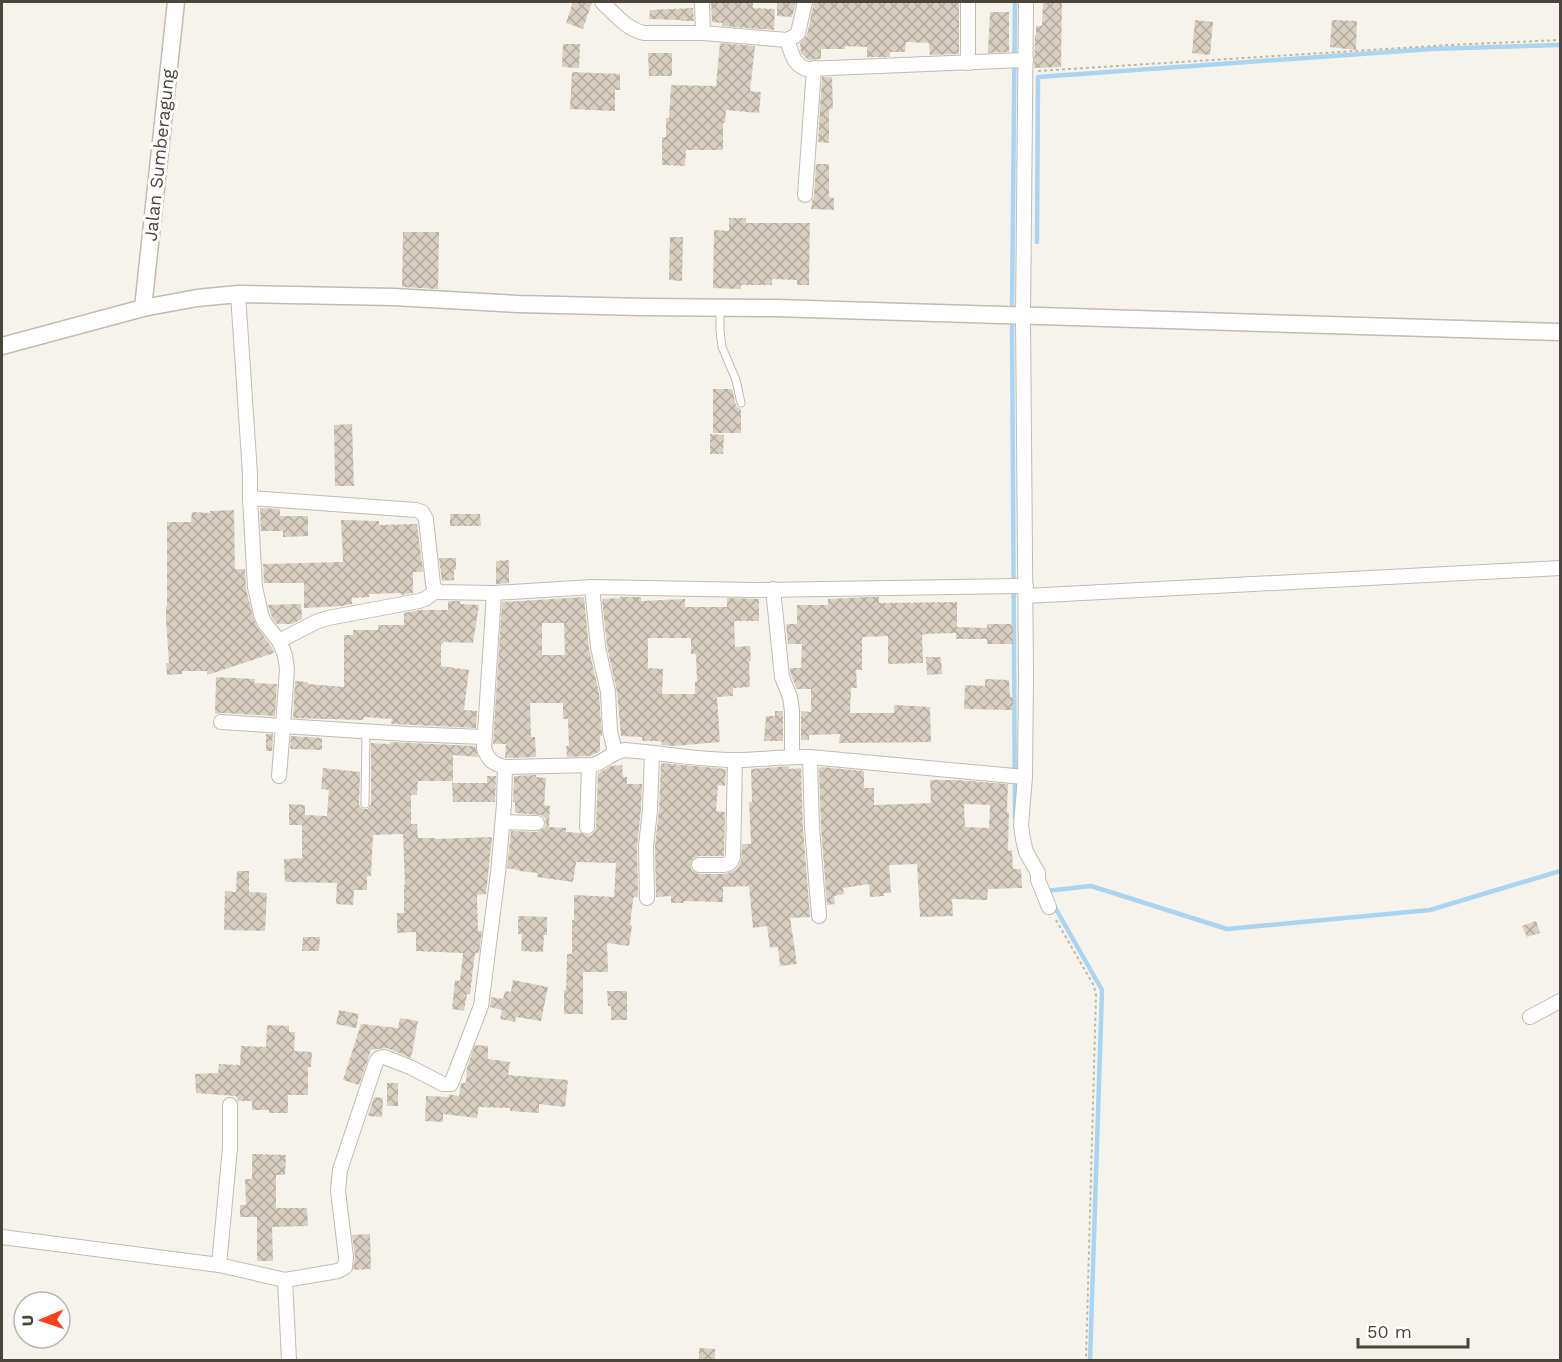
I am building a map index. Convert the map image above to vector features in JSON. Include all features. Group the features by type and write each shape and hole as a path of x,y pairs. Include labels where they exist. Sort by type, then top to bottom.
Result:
{"street":[{"name":"Jalan Sumberagung","path":"143,308 176,2"},
{"path":"602,2 627,25 644,33 704,33 787,40 798,33 804,2"},
{"path":"702,2 704,33"},
{"path":"968,2 968,63"},
{"path":"1026,2 1018,777 1021,825 1026,852 1038,873 1038,880 1049,907"},
{"path":"787,40 795,62 806,69 1004,61 1024,64"},
{"path":"805,195 814,69"},
{"path":"238,294 255,587 264,622 279,641 285,655 287,669 279,776"},
{"path":"2,346 143,308 197,298 238,294 394,297 518,304 720,307 1560,332"},
{"path":"250,498 422,512 426,519 433,584 436,591 442,593 494,593 592,587 754,590 1020,588 1560,568"},
{"path":"592,587 598,647 608,692 610,731 615,752"},
{"path":"773,589 782,677 790,697 792,711 792,756"},
{"path":"279,641 322,620 419,601 436,591"},
{"path":"494,593 484,748 491,762 497,765 505,767 598,764 615,752 625,750 697,759 810,757 1018,777"},
{"path":"221,722 484,737"},
{"path":"647,898 646,846 652,753"},
{"path":"810,757 812,827 819,916"},
{"path":"699,865 730,863 732,858 735,760"},
{"path":"587,826 589,765"},
{"path":"2,1237 219,1265 285,1280 345,1268 346,1257 338,1191 340,1170 369,1080 379,1058 384,1057 410,1067 449,1085 453,1082 481,1006 503,822 505,767"},
{"path":"503,822 537,824"},
{"path":"1530,1017 1560,1001"},
{"path":"219,1265 230,1148 231,1105"},
{"path":"285,1280 289,1360"}],"lane":[{"path":"720,307 722,347 736,380 741,403"},
{"path":"365,804 366,731"}],"path":[{"path":"1024,64 1560,40"},
{"path":"1049,907 1094,986 1096,995 1086,1360"}],"building":[{"path":"573,2 592,2 583,29 566,23"},
{"path":"711,2 753,2 753,8 775,9 774,30 722,26 722,23 712,22"},
{"path":"777,2 796,2 792,17 777,16"},
{"path":"814,2 959,2 959,54 930,55 929,43 906,42 905,52 890,52 890,57 867,57 867,47 845,46 845,49 821,49 821,59 808,60 801,53 800,43 807,35"},
{"path":"1043,2 1062,2 1061,67 1034,68 1036,26 1042,26"},
{"path":"693,8 694,21 649,19 650,10"},
{"path":"990,12 1009,12 1009,52 988,53"},
{"path":"1195,20 1213,22 1210,55 1192,53"},
{"path":"1332,20 1357,21 1356,50 1330,47"},
{"path":"720,43 755,46 750,91 761,92 759,113 726,110 725,123 723,123 723,150 686,150 685,166 662,165 662,137 666,137 666,118 669,118 671,85 716,86"},
{"path":"563,44 580,44 579,68 562,67"},
{"path":"648,53 672,53 672,76 649,76"},
{"path":"572,72 620,74 620,90 615,90 615,111 570,109"},
{"path":"822,77 832,77 833,109 829,109 829,143 818,142"},
{"path":"816,164 829,164 829,197 834,198 834,210 811,209"},
{"path":"729,218 746,218 746,223 810,223 809,285 797,285 797,280 772,279 772,285 741,285 741,289 713,288 714,230 729,231"},
{"path":"403,232 439,232 438,289 402,287"},
{"path":"670,237 683,237 682,281 669,280"},
{"path":"713,389 732,389 736,406 741,409 741,433 713,433"},
{"path":"352,424 354,486 335,486 334,425"},
{"path":"710,434 724,435 723,454 710,454"},
{"path":"260,508 280,509 280,516 308,516 308,536 283,537 283,531 261,531"},
{"path":"234,510 235,569 245,569 246,589 253,617 274,653 207,675 207,671 182,671 182,674 167,675 166,663 169,663 166,620 167,522 191,522 192,512 210,513 210,511"},
{"path":"450,514 480,514 481,526 450,526"},
{"path":"341,520 379,521 379,525 417,524 423,572 413,572 413,593 369,594 369,597 352,598 352,604 304,608 304,583 264,583 263,564 343,562"},
{"path":"439,558 456,558 454,580 442,581"},
{"path":"509,560 509,583 496,584 496,561"},
{"path":"584,597 589,649 599,693 602,736 600,736 600,751 591,756 567,757 568,719 563,719 563,703 530,703 531,737 535,737 536,757 505,758 506,744 493,744 502,602","holes":["542,623 564,623 565,655 542,655"]},
{"path":"641,597 641,601 685,599 685,607 727,607 727,598 759,599 759,621 734,621 735,647 750,646 750,687 733,688 733,696 717,697 720,742 674,746 661,745 662,742 659,741 642,741 642,737 621,736 617,692 607,646 602,599","holes":["648,638 691,638 691,654 696,654 695,694 662,694 663,669 648,668"]},
{"path":"879,597 879,603 957,602 957,627 987,628 987,624 1013,624 1013,644 987,644 987,639 956,639 956,633 925,634 922,635 923,663 888,664 888,636 862,637 862,670 856,670 857,688 851,688 850,713 894,713 894,705 930,707 931,742 839,743 840,734 809,735 809,740 801,740 801,711 811,712 811,689 797,689 791,675 790,668 801,668 802,644 788,644 786,624 797,624 797,605 828,605 828,599"},
{"path":"448,601 479,605 473,643 443,642 441,644 441,666 469,670 464,710 477,711 476,728 391,724 392,719 364,717 363,720 293,718 295,681 344,687 344,635 353,635 353,630 378,630 378,625 404,625 404,613 421,610 448,610"},
{"path":"301,604 302,619 292,624 277,624 272,618 268,605"},
{"path":"926,657 941,657 942,674 927,675"},
{"path":"216,677 255,679 254,683 277,684 275,716 215,714"},
{"path":"985,679 1009,680 1013,710 964,709 965,685 985,686"},
{"path":"775,711 783,711 783,741 764,741 766,716 775,716"},
{"path":"266,734 273,734 272,751 266,751"},
{"path":"291,736 322,738 322,750 290,749"},
{"path":"390,742 475,746 478,757 453,755 453,781 418,781 417,795 411,795 411,824 417,824 418,838 492,837 486,894 477,895 478,931 482,931 479,953 475,953 470,994 467,994 464,1011 452,1009 455,980 460,981 463,953 416,951 416,932 397,933 397,913 404,913 403,834 373,835 371,876 367,876 367,890 354,890 353,905 336,904 337,883 285,882 284,859 302,858 302,825 289,825 289,804 305,805 305,815 327,816 329,790 321,789 323,768 360,772 359,805 363,809 368,809 371,804 371,743 390,744"},
{"path":"661,763 726,769 725,786 718,785 716,811 725,812 724,855 694,858 691,861 691,869 699,874 724,874 736,870 741,861 742,844 751,844 749,802 752,802 751,769 789,766 789,769 801,768 810,917 790,918 797,964 780,966 778,947 770,948 767,926 753,928 749,886 723,887 723,902 671,903 671,896 656,897 655,846"},
{"path":"622,765 623,777 627,777 627,784 642,784 637,846 638,897 634,897 633,900 629,946 607,943 608,972 583,972 583,1014 564,1014 567,954 572,954 574,895 614,897 616,863 576,862 573,882 537,877 538,873 507,868 511,831 537,832 546,824 545,818 541,815 515,813 514,776 536,775 536,777 546,778 544,805 550,806 549,827 566,828 566,832 581,833 587,836 592,835 596,828 598,773 611,766"},
{"path":"819,768 864,771 864,788 874,788 874,805 931,803 930,780 1008,784 1008,851 1012,850 1013,869 1021,869 1022,888 988,889 987,900 952,899 953,916 920,917 917,864 889,865 891,893 870,897 869,884 843,888 844,894 834,896 835,904 827,905","holes":["964,804 990,805 989,828 965,827"]},
{"path":"487,776 496,776 495,802 453,802 452,783 487,783"},
{"path":"237,871 249,871 249,892 267,893 265,931 224,930 225,891 236,892"},
{"path":"518,916 547,917 547,935 544,935 543,952 521,951 522,934 518,934"},
{"path":"1536,921 1540,933 1527,937 1522,926"},
{"path":"303,937 320,937 319,951 302,951"},
{"path":"513,980 548,987 541,1021 516,1017 515,1022 500,1019 502,1010 490,1007 491,997 503,999 505,991 511,992"},
{"path":"607,991 627,991 627,1020 611,1020 611,1006 608,1006"},
{"path":"339,1010 359,1014 356,1028 336,1024"},
{"path":"400,1018 418,1021 411,1058 387,1048 371,1050 359,1085 343,1080 361,1024 398,1028"},
{"path":"267,1025 289,1026 289,1032 295,1032 294,1051 312,1052 311,1067 308,1067 308,1095 288,1095 288,1113 269,1113 269,1110 252,1110 252,1101 238,1101 236,1096 196,1093 195,1074 218,1073 219,1064 240,1065 241,1046 266,1047"},
{"path":"475,1045 488,1046 488,1059 510,1062 508,1075 568,1080 565,1107 539,1104 539,1113 510,1111 510,1108 479,1107 477,1118 443,1114 443,1122 425,1121 426,1096 449,1097 449,1094 459,1096 461,1083 466,1083 467,1068"},
{"path":"387,1083 398,1083 398,1106 387,1106"},
{"path":"374,1097 383,1098 382,1117 368,1116"},
{"path":"252,1154 286,1155 285,1175 276,1175 276,1208 307,1208 308,1226 272,1227 273,1261 257,1261 257,1217 240,1217 240,1205 246,1205 245,1179 252,1179"},
{"path":"370,1234 371,1269 353,1270 355,1256 352,1235"},
{"path":"699,1348 715,1349 715,1360 699,1360"}],"waterway":[{"path":"1012,311 1015,2"},
{"path":"1037,242 1038,77 1431,49 1560,45"},
{"path":"1012,319 1015,818"},
{"path":"1046,891 1091,886 1227,929 1430,910 1560,871"},
{"path":"1053,904 1102,990 1090,1360"}]}
